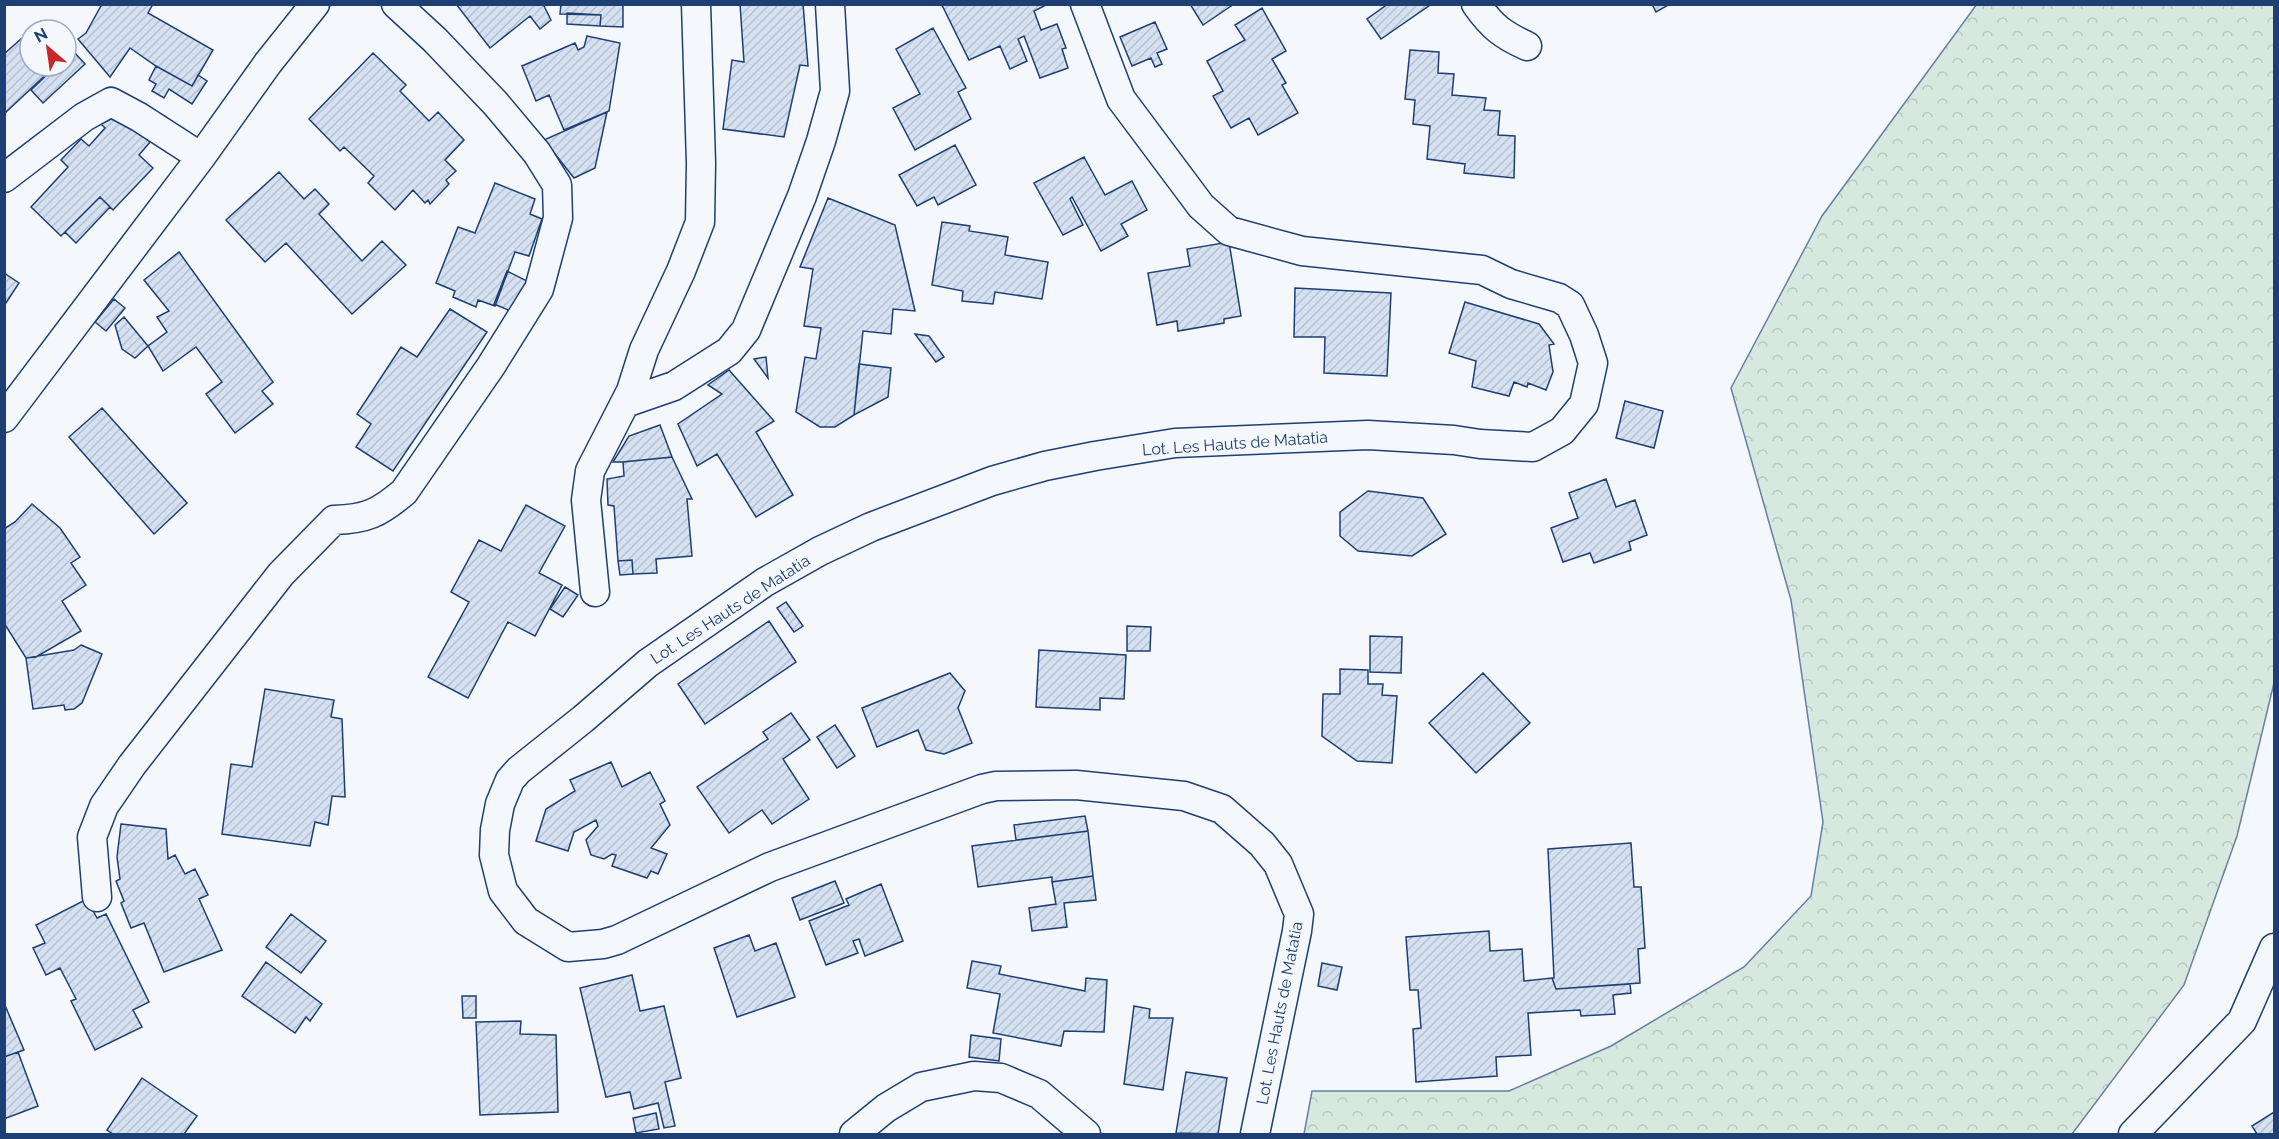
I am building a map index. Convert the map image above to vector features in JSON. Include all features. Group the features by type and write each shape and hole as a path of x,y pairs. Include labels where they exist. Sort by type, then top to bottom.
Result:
{"street":[{"path":"9,404 201,157 270,61 315,4"},
{"path":"97,897 92,837 104,806 132,765 281,574 334,520 358,519 385,508 404,492 491,366 539,290 558,218 557,185 537,153 496,104 435,40 396,4"},
{"path":"595,592 586,500 590,471 631,391 644,350 681,271 700,222 701,140 696,4"},
{"path":"625,403 674,386 729,351 746,330 802,196 835,91 830,4"},
{"name":"Lot. Les Hauts de Matatia","path":"1085,4 1120,99 1201,207 1229,231 1302,250 1482,270 1511,284 1559,297 1570,305 1584,335 1593,363 1584,404 1562,431 1533,447 1368,435 1175,443 1045,466 992,481 871,527 820,551 765,582 648,663 519,770 504,792 498,811 494,855 503,891 526,921 568,947 603,944 617,940 770,867 982,789 996,786 1076,785 1184,796 1222,808 1262,844 1278,864 1299,914 1255,1134"},
{"path":"1476,4 1485,18 1501,33 1527,46"},
{"path":"4,178 84,117 111,102 139,117 201,157"},
{"path":"2133,1134 2242,1021 2274,948"},
{"path":"854,1134 886,1108 921,1087 974,1076 1001,1078 1039,1094 1086,1134"}],"green space":[{"path":"1977,4 2274,5 2274,683 2237,836 2184,985 2072,1134 1304,1134 1312,1091 1509,1091 1611,1046 1744,967 1811,896 1823,822 1791,600 1731,388 1822,216"}],"building":[{"path":"102,4 153,4 148,13 213,50 192,86 130,48 110,77 78,39 86,33"},
{"path":"456,4 543,4 551,20 540,29 530,16 490,48"},
{"path":"561,4 623,4 623,27 600,26 601,15 560,14"},
{"path":"740,4 803,4 808,66 800,65 784,137 723,129 732,60 744,62"},
{"path":"1048,4 1034,11 1041,30 1057,24 1066,48 1062,49 1068,68 1040,78 1024,36 1018,39 1027,61 1010,69 1000,46 969,60 942,5"},
{"path":"1190,4 1234,4 1203,25"},
{"path":"1388,4 1430,5 1381,39 1367,19"},
{"path":"1652,4 1670,4 1656,12"},
{"path":"1262,8 1286,51 1272,59 1286,83 1282,85 1298,113 1258,135 1249,118 1231,128 1213,96 1223,91 1207,61 1245,40 1235,25"},
{"path":"567,13 601,15 600,26 567,24"},
{"path":"1155,22 1167,49 1157,53 1162,64 1155,67 1151,58 1132,66 1120,37"},
{"path":"933,28 966,88 958,92 971,119 915,150 893,108 920,94 896,49"},
{"path":"587,36 620,43 609,111 564,130 549,95 536,101 522,66 575,43 578,50 584,47"},
{"path":"18,42 18,78 42,78 4,114 4,54"},
{"path":"1410,50 1439,52 1438,73 1454,74 1452,95 1486,98 1484,110 1500,111 1498,135 1515,136 1514,178 1464,173 1465,164 1427,159 1430,126 1413,124 1415,100 1405,99"},
{"path":"373,53 406,85 400,91 429,121 438,112 464,140 445,160 456,171 446,180 449,184 430,204 428,200 425,203 413,190 395,210 368,183 374,176 344,147 340,151 309,119"},
{"path":"78,56 85,64 78,70"},
{"path":"156,66 192,86 198,75 207,81 192,104 169,89 164,98 152,91 156,84 149,80"},
{"path":"44,78 70,78 43,103 31,90"},
{"path":"607,112 595,168 574,178 544,140"},
{"path":"119,115 150,142 139,155 153,168 113,210 100,197 61,236 31,207 68,167 61,160 81,139 89,146 105,128 101,124"},
{"path":"955,145 976,185 938,205 934,197 917,206 899,175"},
{"path":"1084,157 1105,195 1132,181 1147,210 1121,224 1128,236 1101,251 1072,197 1070,199 1083,225 1063,235 1034,183"},
{"path":"279,172 304,199 315,189 329,204 319,214 362,261 382,241 406,265 352,314 286,243 265,262 226,220"},
{"path":"495,183 535,199 530,214 542,219 529,256 515,252 495,306 478,300 476,307 453,297 455,291 436,283 458,227 475,233"},
{"path":"100,197 110,207 76,243 65,232"},
{"path":"828,198 895,225 915,311 893,309 891,334 863,331 854,415 835,427 820,427 796,412 805,357 816,359 821,328 804,326 813,269 800,267"},
{"path":"942,222 970,226 969,231 1008,237 1005,255 1048,262 1042,299 995,292 993,304 962,301 963,291 932,285"},
{"path":"1229,242 1241,316 1224,319 1224,323 1178,331 1177,321 1157,325 1148,273 1190,266 1187,249"},
{"path":"179,252 273,382 262,391 273,404 235,433 206,394 222,382 196,347 163,371 148,346 167,332 157,317 169,311 144,280"},
{"path":"507,271 527,281 513,312 494,304"},
{"path":"4,273 19,283 4,306"},
{"path":"1295,288 1391,293 1387,376 1324,373 1325,337 1294,337"},
{"path":"114,299 125,308 106,331 95,322"},
{"path":"1465,302 1539,324 1554,344 1549,345 1553,372 1546,390 1528,383 1527,387 1514,382 1509,396 1472,387 1476,361 1449,353"},
{"path":"450,309 487,332 393,471 356,447 371,424 357,414 401,347 417,357"},
{"path":"124,317 148,346 135,358 122,349 115,325"},
{"path":"915,334 929,336 944,357 936,362"},
{"path":"766,357 768,378 754,359"},
{"path":"859,364 891,368 888,397 854,415"},
{"path":"729,370 774,421 756,432 793,495 756,517 717,454 697,466 678,424 722,394 708,385"},
{"path":"1625,401 1663,411 1654,448 1616,438"},
{"path":"102,408 187,503 154,534 69,437"},
{"path":"660,425 672,457 613,462 629,436"},
{"path":"672,457 692,499 687,499 692,556 656,559 657,573 633,574 632,560 618,561 614,506 608,505 607,479 624,476 623,462"},
{"path":"1606,479 1616,507 1635,500 1647,535 1629,542 1631,550 1594,563 1590,553 1563,562 1551,528 1578,518 1569,493"},
{"path":"1368,491 1423,498 1446,534 1412,556 1358,551 1340,536 1340,512"},
{"path":"32,504 60,528 80,557 71,563 86,585 62,601 81,631 36,657 26,658 4,623 4,529 15,522"},
{"path":"526,505 565,526 539,573 562,585 535,636 508,622 468,698 428,677 469,602 451,592 479,540 501,551"},
{"path":"632,560 633,574 620,575 618,561"},
{"path":"565,587 578,595 563,617 550,609"},
{"path":"786,602 803,626 794,632 777,608"},
{"path":"769,621 796,662 705,724 678,684"},
{"path":"1127,626 1151,627 1150,651 1127,651"},
{"path":"1370,636 1402,637 1401,673 1370,672"},
{"path":"81,645 102,654 82,703 74,709 65,710 64,705 33,709 26,658 74,650"},
{"path":"1039,650 1126,655 1124,699 1100,698 1100,710 1036,707"},
{"path":"1340,669 1368,670 1368,684 1383,684 1382,695 1397,696 1392,763 1357,761 1322,736 1323,694 1340,694"},
{"path":"950,673 965,691 958,708 972,743 944,754 926,750 918,730 877,747 862,708"},
{"path":"1483,673 1530,723 1476,773 1429,723"},
{"path":"265,689 334,700 331,717 342,719 345,797 332,796 328,825 315,822 310,846 222,834 231,764 252,767"},
{"path":"791,713 810,740 783,759 809,799 772,824 762,810 729,833 697,787 768,739 763,732"},
{"path":"835,725 855,756 837,768 817,737"},
{"path":"611,762 622,787 650,772 665,801 660,804 670,825 651,848 667,854 658,874 651,871 647,878 612,866 616,855 612,854 604,859 591,855 586,840 598,826 596,820 574,832 568,851 536,841 546,809 575,791 570,780"},
{"path":"1085,816 1088,831 1016,840 1014,825"},
{"path":"121,824 166,829 168,859 175,855 185,874 195,869 208,895 199,899 222,950 164,972 144,923 131,928 121,903 124,901 116,881 120,879 117,857"},
{"path":"1088,831 1093,876 1052,882 1052,877 978,887 972,846"},
{"path":"1631,843 1634,887 1641,887 1645,948 1638,949 1640,983 1556,989 1552,978 1554,978 1548,849"},
{"path":"1093,876 1096,900 1064,903 1067,927 1032,931 1029,908 1056,904 1052,882"},
{"path":"835,881 844,903 800,920 792,898"},
{"path":"881,884 903,941 865,956 859,939 853,941 858,953 826,965 809,921 849,905 846,899"},
{"path":"87,899 97,918 106,914 149,1002 133,1010 142,1027 95,1050 71,1001 76,999 60,968 46,975 33,948 45,943 36,925"},
{"path":"291,914 326,941 301,973 266,947"},
{"path":"1489,931 1490,951 1522,949 1524,981 1552,978 1556,989 1630,984 1631,993 1613,995 1615,1014 1581,1016 1580,1010 1528,1013 1531,1055 1496,1057 1497,1076 1416,1082 1413,1029 1421,1028 1418,990 1410,990 1406,937"},
{"path":"749,935 755,951 776,943 795,997 737,1017 714,948"},
{"path":"972,961 1001,966 999,974 1085,991 1086,978 1107,980 1104,1032 1064,1031 1061,1046 993,1033 1000,994 967,988"},
{"path":"266,962 322,1004 310,1021 306,1017 295,1033 242,996"},
{"path":"1322,963 1342,967 1337,990 1318,986"},
{"path":"632,975 640,1011 664,1006 681,1078 665,1082 675,1126 664,1128 658,1103 634,1109 630,1092 606,1097 580,988"},
{"path":"462,996 476,996 476,1018 463,1018"},
{"path":"4,1003 24,1050 4,1057"},
{"path":"1134,1006 1150,1009 1149,1018 1173,1018 1163,1090 1124,1084"},
{"path":"521,1021 520,1034 556,1035 558,1112 480,1115 476,1022"},
{"path":"971,1035 1001,1039 999,1061 969,1057"},
{"path":"18,1052 38,1106 4,1119 4,1057"},
{"path":"1186,1072 1227,1078 1218,1134 1176,1133"},
{"path":"142,1078 197,1116 184,1134 113,1134 107,1130"},
{"path":"2274,1112 2274,1134 2257,1134 2252,1126"},
{"path":"656,1113 659,1129 636,1133 633,1118"}]}
